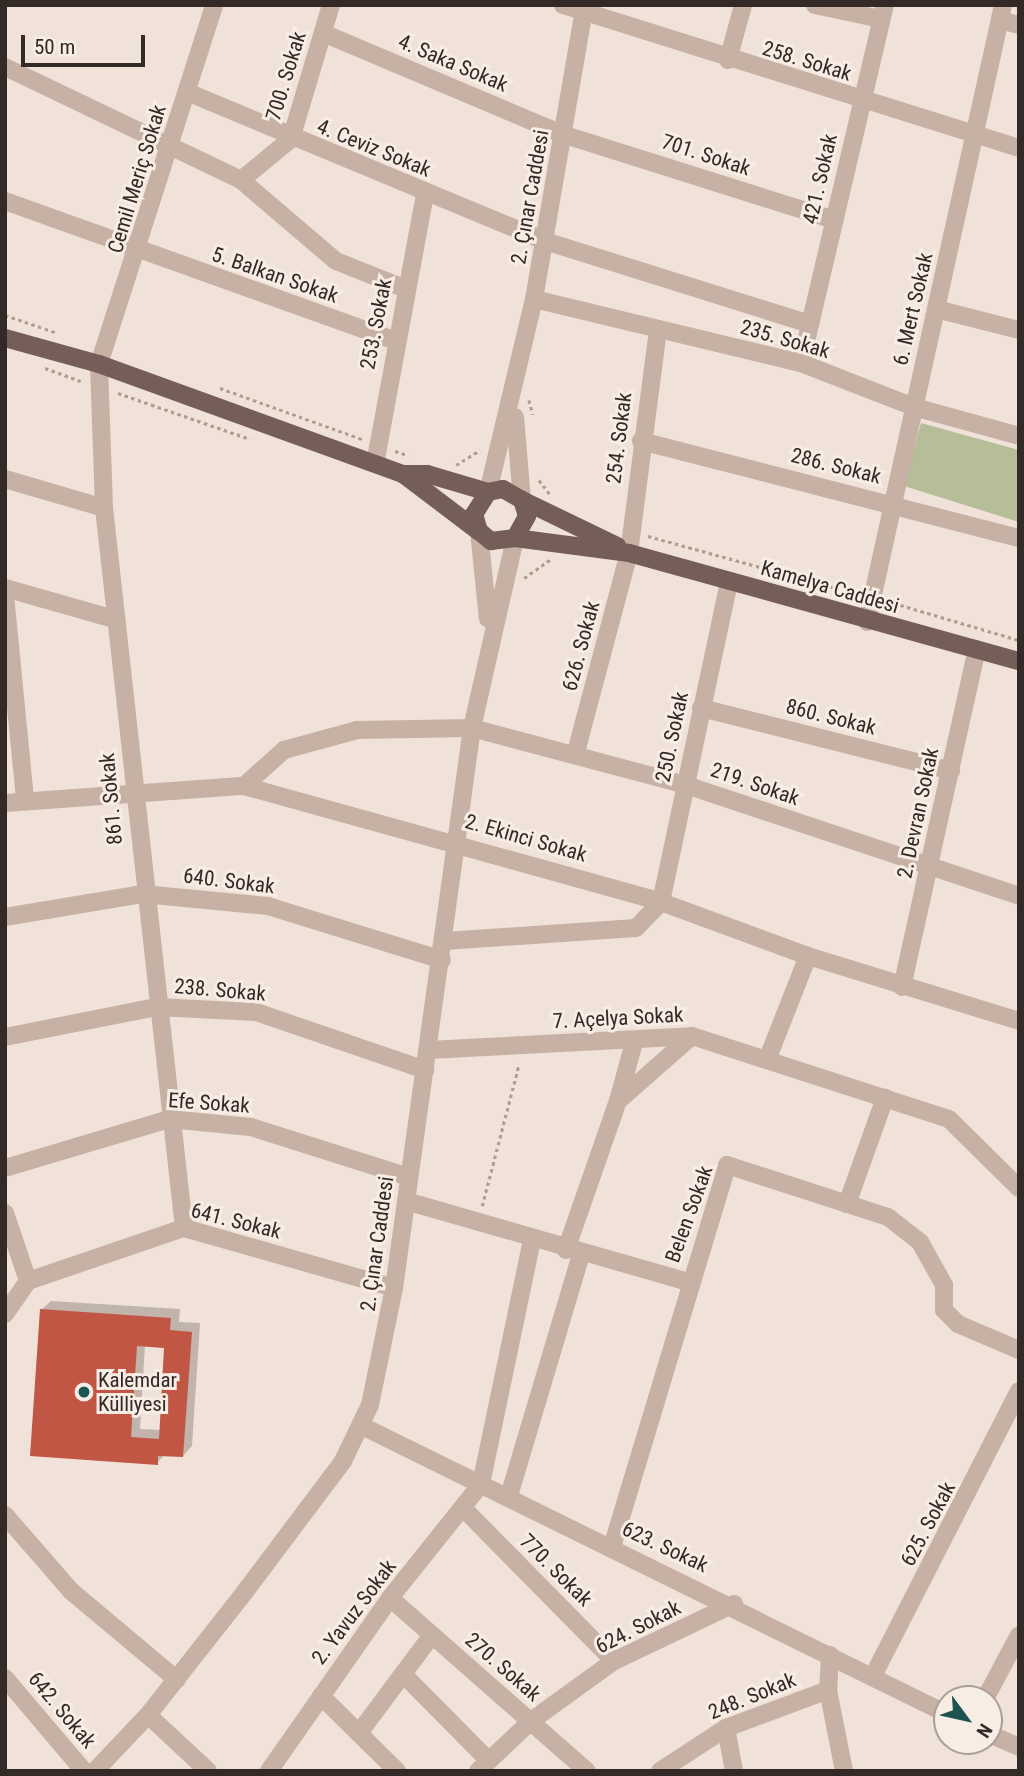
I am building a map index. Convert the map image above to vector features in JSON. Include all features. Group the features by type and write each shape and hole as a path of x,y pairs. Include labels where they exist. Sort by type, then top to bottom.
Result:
{"main road":[{"path":"5,338 99,364 403,474 491,541 515,538 629,553"},
{"path":"403,474 427,474 488,492 503,489 629,553"},
{"path":"479,531 474,514 488,492"},
{"path":"515,538 526,524 522,499"},
{"name":"Kamelya Caddesi","path":"629,553 867,622 1019,661"}],"street":[{"name":"Cemil Meriç Sokak","path":"99,364 139,252 214,5"},
{"name":"700. Sokak","path":"241,180 291,139 331,5"},
{"name":"258. Sokak","path":"563,5 728,60 1019,148"},
{"path":"728,60 743,5"},
{"path":"815,5 883,12"},
{"name":"2. Çınar Caddesi","path":"515,396 565,135 584,10"},
{"name":"421. Sokak","path":"801,363 883,12"},
{"path":"1002,12 1019,25"},
{"name":"6. Mert Sokak","path":"867,622 1002,12"},
{"name":"4. Saka Sokak","path":"323,33 565,135"},
{"path":"5,67 172,143 241,180 336,261 406,289"},
{"name":"4. Ceviz Sokak","path":"187,92 291,139 545,241"},
{"name":"701. Sokak","path":"565,135 834,220"},
{"name":"253. Sokak","path":"375,464 395,341 425,194"},
{"name":"5. Balkan Sokak","path":"5,201 139,252 395,341"},
{"name":"235. Sokak","path":"545,241 810,324"},
{"name":"235. Sokak","path":"534,299 801,363 914,407 1019,436"},
{"path":"936,309 1019,330"},
{"name":"254. Sokak","path":"629,553 657,330"},
{"name":"861. Sokak","path":"99,364 104,509 143,894 184,1228"},
{"path":"488,492 515,396"},
{"path":"515,396 522,499"},
{"name":"286. Sokak","path":"641,441 1019,538"},
{"path":"5,479 104,509"},
{"path":"479,531 489,633"},
{"path":"489,633 515,538"},
{"name":"626. Sokak","path":"576,752 629,553"},
{"name":"250. Sokak","path":"661,902 729,582"},
{"path":"5,588 117,620"},
{"path":"5,595 24,800"},
{"name":"2. Çınar Caddesi","path":"95,1771 148,1716 177,1680 343,1461 362,1426 381,1366 394,1288 460,842 472,728 489,633"},
{"name":"2. Devran Sokak","path":"902,987 931,868 977,649"},
{"name":"860. Sokak","path":"701,708 951,771"},
{"name":"219. Sokak","path":"244,786 284,750 357,730 472,728 576,752 686,785 1019,896"},
{"name":"2. Ekinci Sokak","path":"5,803 133,789 244,786 460,842 661,902 808,957 1019,1021"},
{"name":"640. Sokak","path":"5,917 143,894 268,906 442,960"},
{"path":"445,941 636,928 661,902"},
{"path":"767,1060 808,957"},
{"name":"238. Sokak","path":"5,1037 157,1007 256,1012 425,1070"},
{"path":"618,1101 692,1035"},
{"name":"7. Açelya Sokak","path":"429,1050 634,1042 692,1035 949,1119 1019,1188"},
{"path":"509,1496 573,1253 634,1042"},
{"path":"847,1204 885,1098"},
{"name":"Efe Sokak","path":"5,1168 169,1119 251,1127 410,1177"},
{"name":"Belen Sokak","path":"611,1547 689,1282 727,1165 888,1217 920,1242 944,1285 944,1310 958,1324 1019,1350"},
{"path":"406,1201 573,1253 689,1282"},
{"path":"5,1213 28,1281 5,1314"},
{"name":"641. Sokak","path":"28,1281 184,1228 394,1288"},
{"name":"2. Yavuz Sokak","path":"269,1771 390,1598 465,1510 481,1484 532,1240"},
{"name":"625. Sokak","path":"873,1676 1012,1428 1019,1391"},
{"name":"623. Sokak","path":"362,1426 734,1604 933,1707"},
{"name":"770. Sokak","path":"465,1510 614,1661"},
{"path":"5,1515 71,1591 177,1680"},
{"name":"270. Sokak","path":"390,1598 531,1721 574,1767"},
{"name":"624. Sokak","path":"483,1766 531,1721 614,1661 734,1604"},
{"path":"359,1733 432,1635"},
{"path":"992,1685 1019,1635"},
{"path":"830,1655 828,1690 844,1771"},
{"path":"404,1674 483,1766"},
{"name":"642. Sokak","path":"5,1678 84,1771"},
{"name":"248. Sokak","path":"660,1771 726,1728 828,1690"},
{"path":"321,1696 397,1771"},
{"path":"148,1716 208,1771"},
{"path":"726,1728 734,1771"}],"path":[{"path":"477,1223 512,1104 520,1046"}],"green space":[{"path":"921,423 1019,450 1019,522 904,486"}],"building":[{"name":"Kalemdar Külliyesi","path":"40,1309 171,1318 170,1330 192,1332 183,1457 158,1456 158,1465 30,1456","holes":["137,1346 164,1348 159,1439 131,1437"]}],"place":[{"name":"Kalemdar Külliyesi","path":"84,1392"}]}
